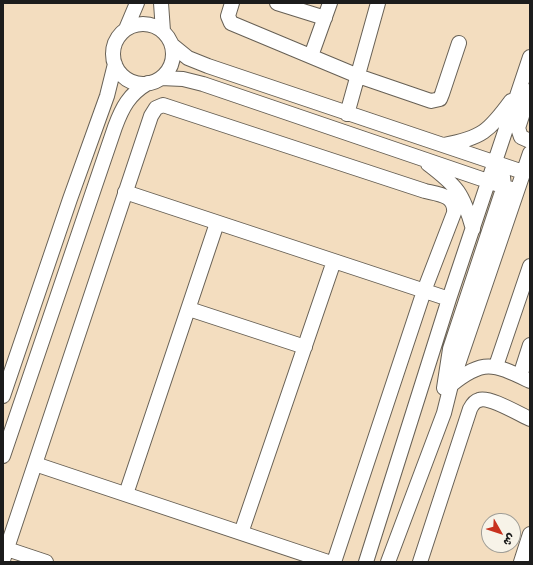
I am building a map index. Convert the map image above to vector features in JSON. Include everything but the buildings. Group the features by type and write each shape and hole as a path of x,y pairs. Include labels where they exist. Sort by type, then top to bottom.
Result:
{"street":[{"path":"3,396 70,199 109,91 115,64 115,45 126,29 138,3"},
{"path":"161,3 164,31 172,45 194,61 523,172"},
{"path":"232,3 228,16 231,23 358,76 431,101 436,101 442,94 459,43"},
{"path":"277,3 325,18"},
{"path":"311,56 330,3"},
{"path":"348,114 378,3"},
{"path":"126,29 138,24 145,24 164,31"},
{"path":"161,78 170,66 173,59 172,45"},
{"path":"530,58 518,128 521,137 530,141"},
{"path":"115,64 119,71 128,79 140,83 148,83"},
{"path":"3,456 115,127 130,96 148,83 161,78 183,78 511,188"},
{"path":"442,145 470,139 484,132 525,90"},
{"path":"366,562 449,299 495,163 525,90"},
{"path":"46,562 5,554 151,116 156,108 164,105 426,191 445,204 449,211 450,225 424,291 334,562"},
{"path":"444,413 444,385 450,349 511,188 523,172 530,153"},
{"path":"420,157 458,190 465,203 473,229"},
{"path":"495,163 511,188"},
{"path":"388,562 444,413 451,385 511,188"},
{"path":"125,192 449,299"},
{"path":"126,494 189,309 216,222"},
{"path":"241,533 334,261"},
{"path":"496,366 530,266"},
{"path":"189,309 305,347"},
{"path":"451,385 473,369 488,366 496,366 525,379 530,345"},
{"path":"420,562 470,409 475,402 488,399 530,418"},
{"path":"35,464 328,562"},
{"path":"521,562 530,534"}]}
